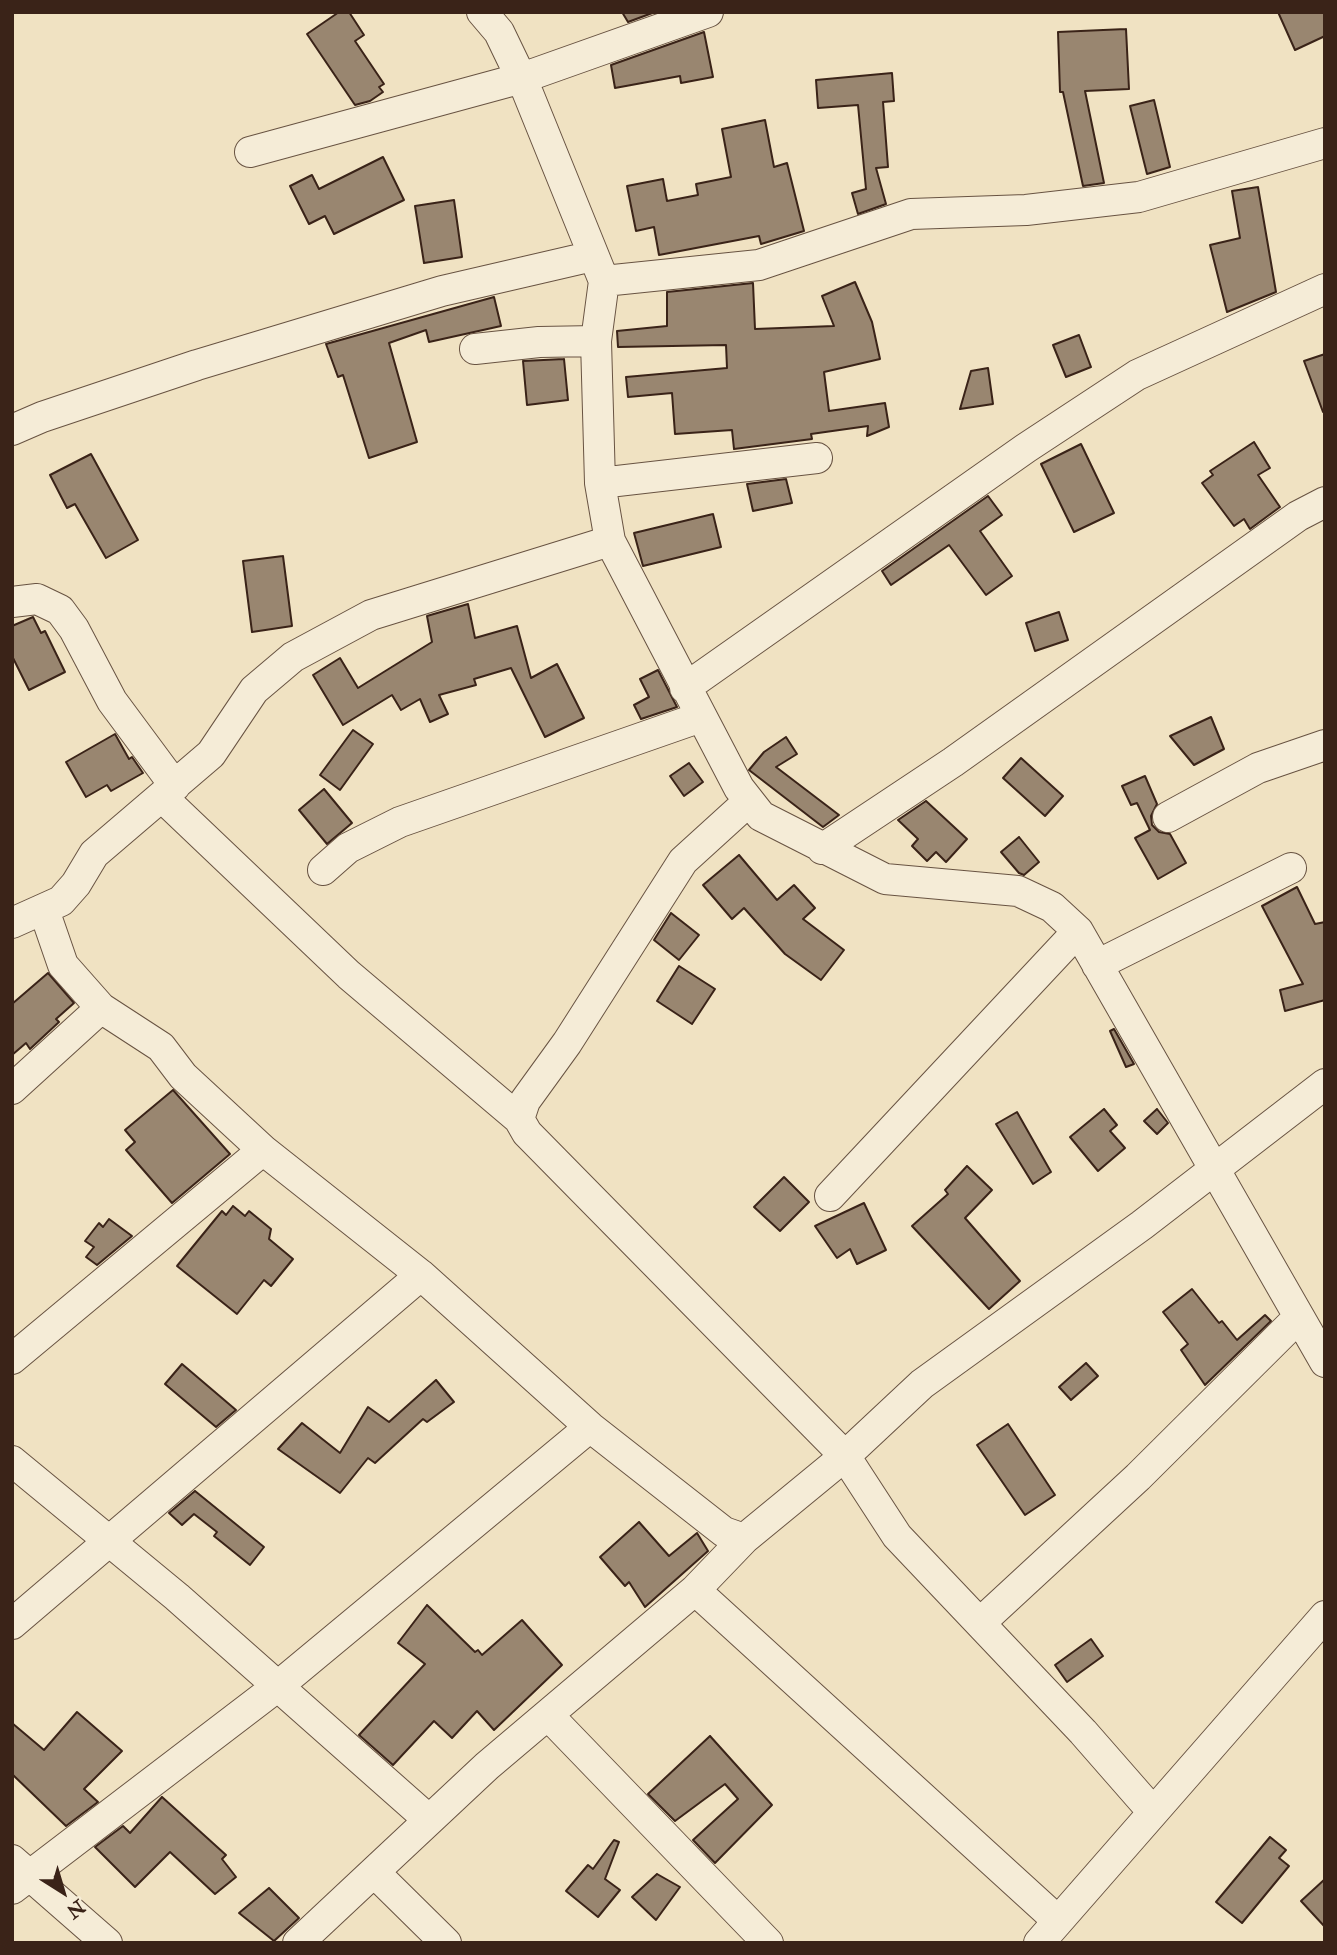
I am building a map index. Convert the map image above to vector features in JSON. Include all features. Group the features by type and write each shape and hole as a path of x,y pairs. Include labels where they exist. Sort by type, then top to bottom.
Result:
{"street":[{"path":"482,12 499,32 522,78 598,269 596,341 600,483 610,541 685,688 749,801 761,816 821,849 885,879 1018,891 1052,907 1078,931 1213,1171 1325,1362"},
{"path":"250,152 522,78 708,12"},
{"path":"12,430 42,416 197,365 442,291 598,269 759,265 911,214 1026,210 1139,197 1325,143"},
{"path":"685,688 1026,448 1138,375 1325,289"},
{"path":"475,349 539,342 596,341"},
{"path":"600,483 817,458"},
{"path":"821,849 965,754 1298,516 1325,502"},
{"path":"12,923 61,901 76,884 94,854 211,754 254,690 293,657 371,615 610,541"},
{"path":"12,602 37,599 60,610 74,629 112,701 169,791 349,975 519,1119 527,1133 845,1456 897,1536 1083,1732 1153,1812"},
{"path":"323,870 348,848 390,826 701,717"},
{"path":"1168,817 1258,768 1325,745"},
{"path":"519,1119 525,1101 567,1043 683,861 749,801"},
{"path":"1097,965 1291,868"},
{"path":"44,910 63,965 101,1009 161,1047 183,1076 262,1150 421,1275 590,1427 724,1532 744,1539"},
{"path":"830,1196 1078,931"},
{"path":"12,1089 101,1009"},
{"path":"298,1943 429,1820 695,1590 744,1539 845,1456 922,1384 1213,1171 1325,1084"},
{"path":"12,1359 262,1150"},
{"path":"12,1624 421,1275"},
{"path":"980,1623 1138,1477 1299,1317"},
{"path":"107,1943 18,1874 278,1686 590,1427"},
{"path":"12,1461 278,1686 429,1820"},
{"path":"695,1590 1048,1932 1325,1616"},
{"path":"548,1715 768,1943"},
{"path":"374,1872 446,1943"}],"building":[{"path":"339,12 349,12 364,35 355,41 384,84 379,87 383,92 370,101 355,105 307,34"},
{"path":"622,12 655,12 628,22"},
{"path":"1278,12 1325,12 1325,36 1295,50"},
{"path":"1126,29 1129,89 1085,91 1104,183 1083,186 1063,92 1060,92 1058,32"},
{"path":"704,32 713,77 681,83 680,76 615,88 611,65"},
{"path":"892,73 894,101 883,102 888,167 876,168 886,204 858,214 852,193 866,189 858,105 818,108 816,80"},
{"path":"1154,100 1170,167 1147,174 1130,106"},
{"path":"765,120 774,167 787,163 804,231 761,244 759,236 659,255 654,227 636,231 627,186 663,179 667,201 698,195 696,184 731,177 722,129"},
{"path":"383,157 404,200 334,234 325,216 309,224 290,186 312,175 319,189"},
{"path":"1258,187 1276,292 1227,312 1210,245 1240,238 1232,191"},
{"path":"454,200 462,257 424,263 415,206"},
{"path":"855,282 872,322 880,359 824,372 829,411 885,403 889,427 867,436 868,426 811,434 812,439 734,449 732,430 675,434 672,393 628,397 626,377 727,368 726,345 618,347 617,331 667,326 667,292 753,283 755,329 834,326 822,296"},
{"path":"494,297 501,326 429,342 426,330 389,343 417,442 369,458 343,375 338,377 326,344"},
{"path":"1079,335 1091,367 1066,377 1053,345"},
{"path":"1325,354 1325,412 1323,412 1304,361"},
{"path":"564,359 568,400 527,405 523,361"},
{"path":"988,368 993,404 960,409 971,371"},
{"path":"1254,442 1270,468 1258,475 1280,507 1250,529 1244,519 1234,526 1202,483 1213,475 1210,471"},
{"path":"1081,444 1114,513 1074,532 1041,464"},
{"path":"91,454 138,540 106,558 75,504 67,508 50,475"},
{"path":"786,479 792,503 753,511 747,484"},
{"path":"988,496 1002,515 980,531 1012,576 986,595 949,545 891,585 882,571"},
{"path":"713,514 721,547 643,566 634,533"},
{"path":"283,556 292,626 252,632 243,561"},
{"path":"468,604 475,638 517,626 531,678 557,664 584,718 545,737 511,668 474,679 476,685 439,695 448,714 430,722 420,699 401,710 392,695 343,725 313,675 340,658 358,688 432,642 427,616"},
{"path":"1059,612 1068,640 1035,651 1026,623"},
{"path":"33,617 41,633 45,631 65,672 29,690 12,656 12,626"},
{"path":"658,670 677,707 641,719 634,705 649,697 640,679"},
{"path":"1211,717 1224,749 1194,765 1170,736"},
{"path":"353,730 373,744 340,790 320,775"},
{"path":"115,734 129,759 132,757 143,773 111,791 107,785 86,797 66,762"},
{"path":"786,737 797,754 776,767 839,815 823,827 749,770 764,752"},
{"path":"1021,758 1063,796 1045,816 1003,778"},
{"path":"689,763 703,782 684,796 670,776"},
{"path":"1145,776 1157,804 1151,816 1152,825 1159,832 1170,834 1186,863 1158,879 1135,838 1150,830 1137,803 1131,805 1122,786"},
{"path":"324,789 352,823 327,844 299,810"},
{"path":"926,801 967,839 946,862 936,852 927,861 912,846 918,839 898,820"},
{"path":"1019,837 1039,862 1024,875 1019,873 1001,852"},
{"path":"739,855 777,900 794,885 815,908 803,919 844,950 821,980 785,954 744,908 732,919 703,885"},
{"path":"1297,887 1315,924 1325,922 1325,1000 1285,1011 1280,990 1303,984 1262,906"},
{"path":"671,913 699,935 679,960 654,940"},
{"path":"679,966 715,989 692,1024 657,1001"},
{"path":"48,973 74,1003 56,1019 59,1022 30,1049 26,1043 12,1055 12,1004"},
{"path":"1114,1029 1134,1064 1126,1067 1110,1031"},
{"path":"173,1090 230,1154 172,1203 126,1150 135,1142 125,1130"},
{"path":"1104,1109 1117,1125 1110,1131 1125,1148 1098,1171 1070,1137"},
{"path":"1157,1109 1168,1123 1157,1134 1144,1121"},
{"path":"1017,1112 1051,1172 1033,1184 996,1124"},
{"path":"967,1166 992,1190 965,1218 1020,1281 989,1309 912,1226 948,1194 945,1190"},
{"path":"784,1177 809,1202 780,1231 754,1207"},
{"path":"864,1203 886,1250 857,1264 850,1249 837,1258 815,1226"},
{"path":"233,1206 245,1216 249,1211 271,1229 269,1239 293,1259 271,1286 264,1280 237,1314 177,1266 222,1211 226,1215"},
{"path":"109,1219 132,1236 97,1265 86,1257 94,1247 85,1241 99,1223 103,1227"},
{"path":"1192,1289 1219,1323 1222,1321 1237,1340 1265,1315 1271,1321 1205,1385 1181,1350 1188,1344 1163,1312"},
{"path":"1086,1363 1098,1376 1071,1400 1059,1387"},
{"path":"182,1364 236,1410 216,1427 165,1384"},
{"path":"436,1380 454,1402 427,1422 423,1419 375,1463 368,1458 340,1493 278,1449 302,1423 340,1453 368,1407 389,1422"},
{"path":"1008,1424 1055,1495 1025,1515 977,1445"},
{"path":"195,1491 264,1547 250,1565 214,1536 217,1532 194,1514 182,1525 169,1513"},
{"path":"639,1522 669,1556 697,1533 708,1551 645,1607 629,1582 625,1586 600,1557"},
{"path":"427,1605 475,1652 478,1650 482,1655 522,1620 562,1665 494,1730 477,1711 452,1738 434,1721 393,1765 359,1735 425,1664 398,1643"},
{"path":"1091,1639 1103,1656 1067,1682 1055,1665"},
{"path":"77,1712 122,1751 84,1789 98,1802 66,1826 12,1774 12,1723 44,1750"},
{"path":"710,1736 772,1805 715,1863 693,1840 738,1799 725,1784 675,1821 648,1794"},
{"path":"162,1797 226,1855 222,1859 236,1877 215,1894 170,1852 135,1887 95,1847 123,1826 130,1833"},
{"path":"1270,1837 1286,1850 1279,1858 1289,1866 1242,1923 1216,1902"},
{"path":"614,1840 619,1842 605,1879 620,1890 598,1917 566,1891 588,1865 593,1869"},
{"path":"657,1874 680,1887 656,1920 632,1897"},
{"path":"1325,1879 1325,1927 1301,1901"},
{"path":"269,1888 299,1918 274,1941 239,1913"}]}
